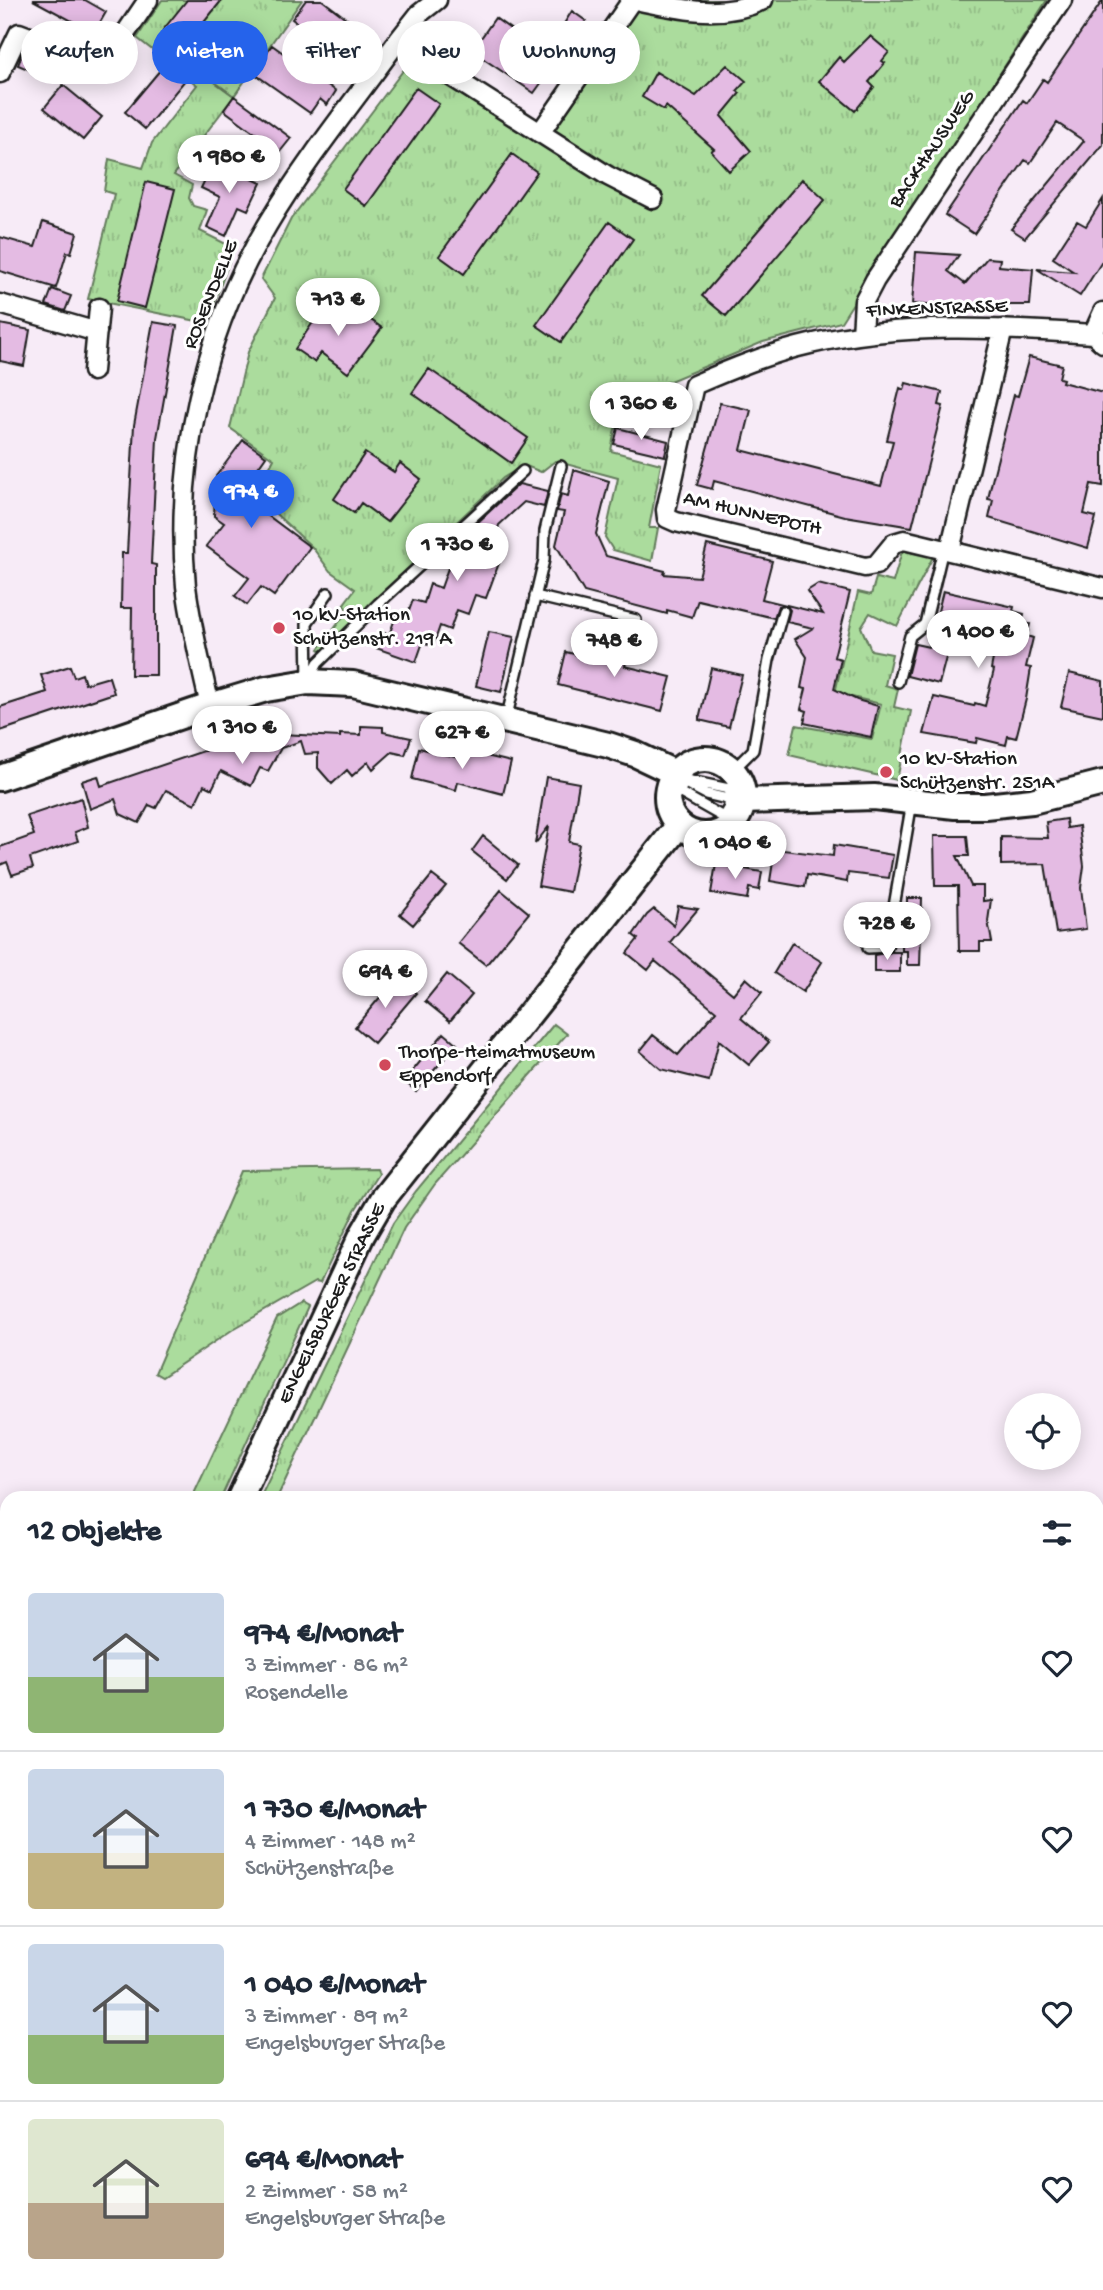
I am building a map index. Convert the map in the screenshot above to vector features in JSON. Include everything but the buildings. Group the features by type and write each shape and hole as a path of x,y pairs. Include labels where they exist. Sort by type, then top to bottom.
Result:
{"street":[{"path":"0,73 19,33 104,65 148,0"},
{"name":"ROSENDELLE","path":"413,21 437,0"},
{"path":"540,133 633,0 709,12 738,10 762,0"},
{"name":"BACKHAUSWEG","path":"862,334 864,301 875,280 1062,0"},
{"name":"ROSENDELLE","path":"210,706 191,617 184,554 188,458 205,370 240,276 269,223 397,41"},
{"path":"464,84 608,176 653,199"},
{"path":"0,304 97,332"},
{"path":"93,371 99,307"},
{"path":"1098,338 1103,312"},
{"name":"FINKENSTRASSE","path":"694,385 775,354 862,334 908,329 1003,329 1098,338"},
{"path":"947,550 1003,329"},
{"name":"AM HUNNEPOTH","path":"694,385 667,518 865,567 876,565 894,543 904,540 1103,588"},
{"path":"0,778 210,706 266,689 308,682 353,684 608,745 635,754 680,778"},
{"path":"710,759 732,771 741,784 734,821 713,834 701,835 679,825 668,805 667,793 680,778 698,760 710,759"},
{"path":"737,801 820,797 985,806 1032,801 1103,783"},
{"name":"ENGELSBURGER STRASSE","path":"243,1491 362,1235 383,1199 679,825"}],"lane":[{"path":"506,722 544,560 545,531 561,466"},
{"path":"308,682 318,663 378,604 523,471"},
{"path":"898,682 909,635 925,624 947,550"},
{"path":"308,682 307,624 328,593"},
{"path":"536,596 636,620"},
{"path":"732,771 753,750 769,660 783,611"},
{"path":"680,778 706,794 737,801 723,817 679,792 680,778"},
{"path":"868,948 887,947 912,802"}],"green space":[{"path":"162,0 302,0 287,21 282,21 282,28 268,48 268,21 152,21 152,50 138,36"},
{"path":"638,0 1047,0 841,322 763,342 658,386 666,401 615,429 611,451 661,464 649,528 658,528 652,561 613,550 605,537 618,478 555,461 541,472 524,465 503,478 374,601 326,654 319,649 348,610 343,605 355,589 330,571 312,547 255,495 274,459 230,428 248,352 275,298 261,279 291,219 397,79 397,84 457,84 542,139 580,84 640,84 640,21 623,21"},
{"path":"218,84 234,96 174,175 192,185 189,198 193,206 207,210 200,231 234,248 207,323 88,299 114,194 104,191 109,159 143,168 152,143 197,85"},
{"path":"218,84 242,84 234,96"},
{"path":"903,548 934,555 897,626 870,613 861,627 871,650 892,654 885,685 898,689 894,707 911,711 897,780 789,755 796,725 872,739 881,704 835,693 858,592 871,595 876,578 893,582"},
{"path":"554,1024 567,1034 435,1184 404,1228 280,1491 263,1491 393,1223 416,1191"},
{"path":"376,1169 378,1174 355,1210 320,1283 315,1282 235,1328 162,1377 155,1373 242,1171"},
{"path":"301,1303 308,1307 224,1491 195,1491 277,1318"}],"place":[{"name":"10 kV-Station Schützenstr. 219 A","path":"279,628"},
{"name":"10 kV-Station Schützenstr. 251A","path":"886,772"},
{"name":"Thorpe-Heimatmuseum Eppendorf","path":"385,1065"}]}
